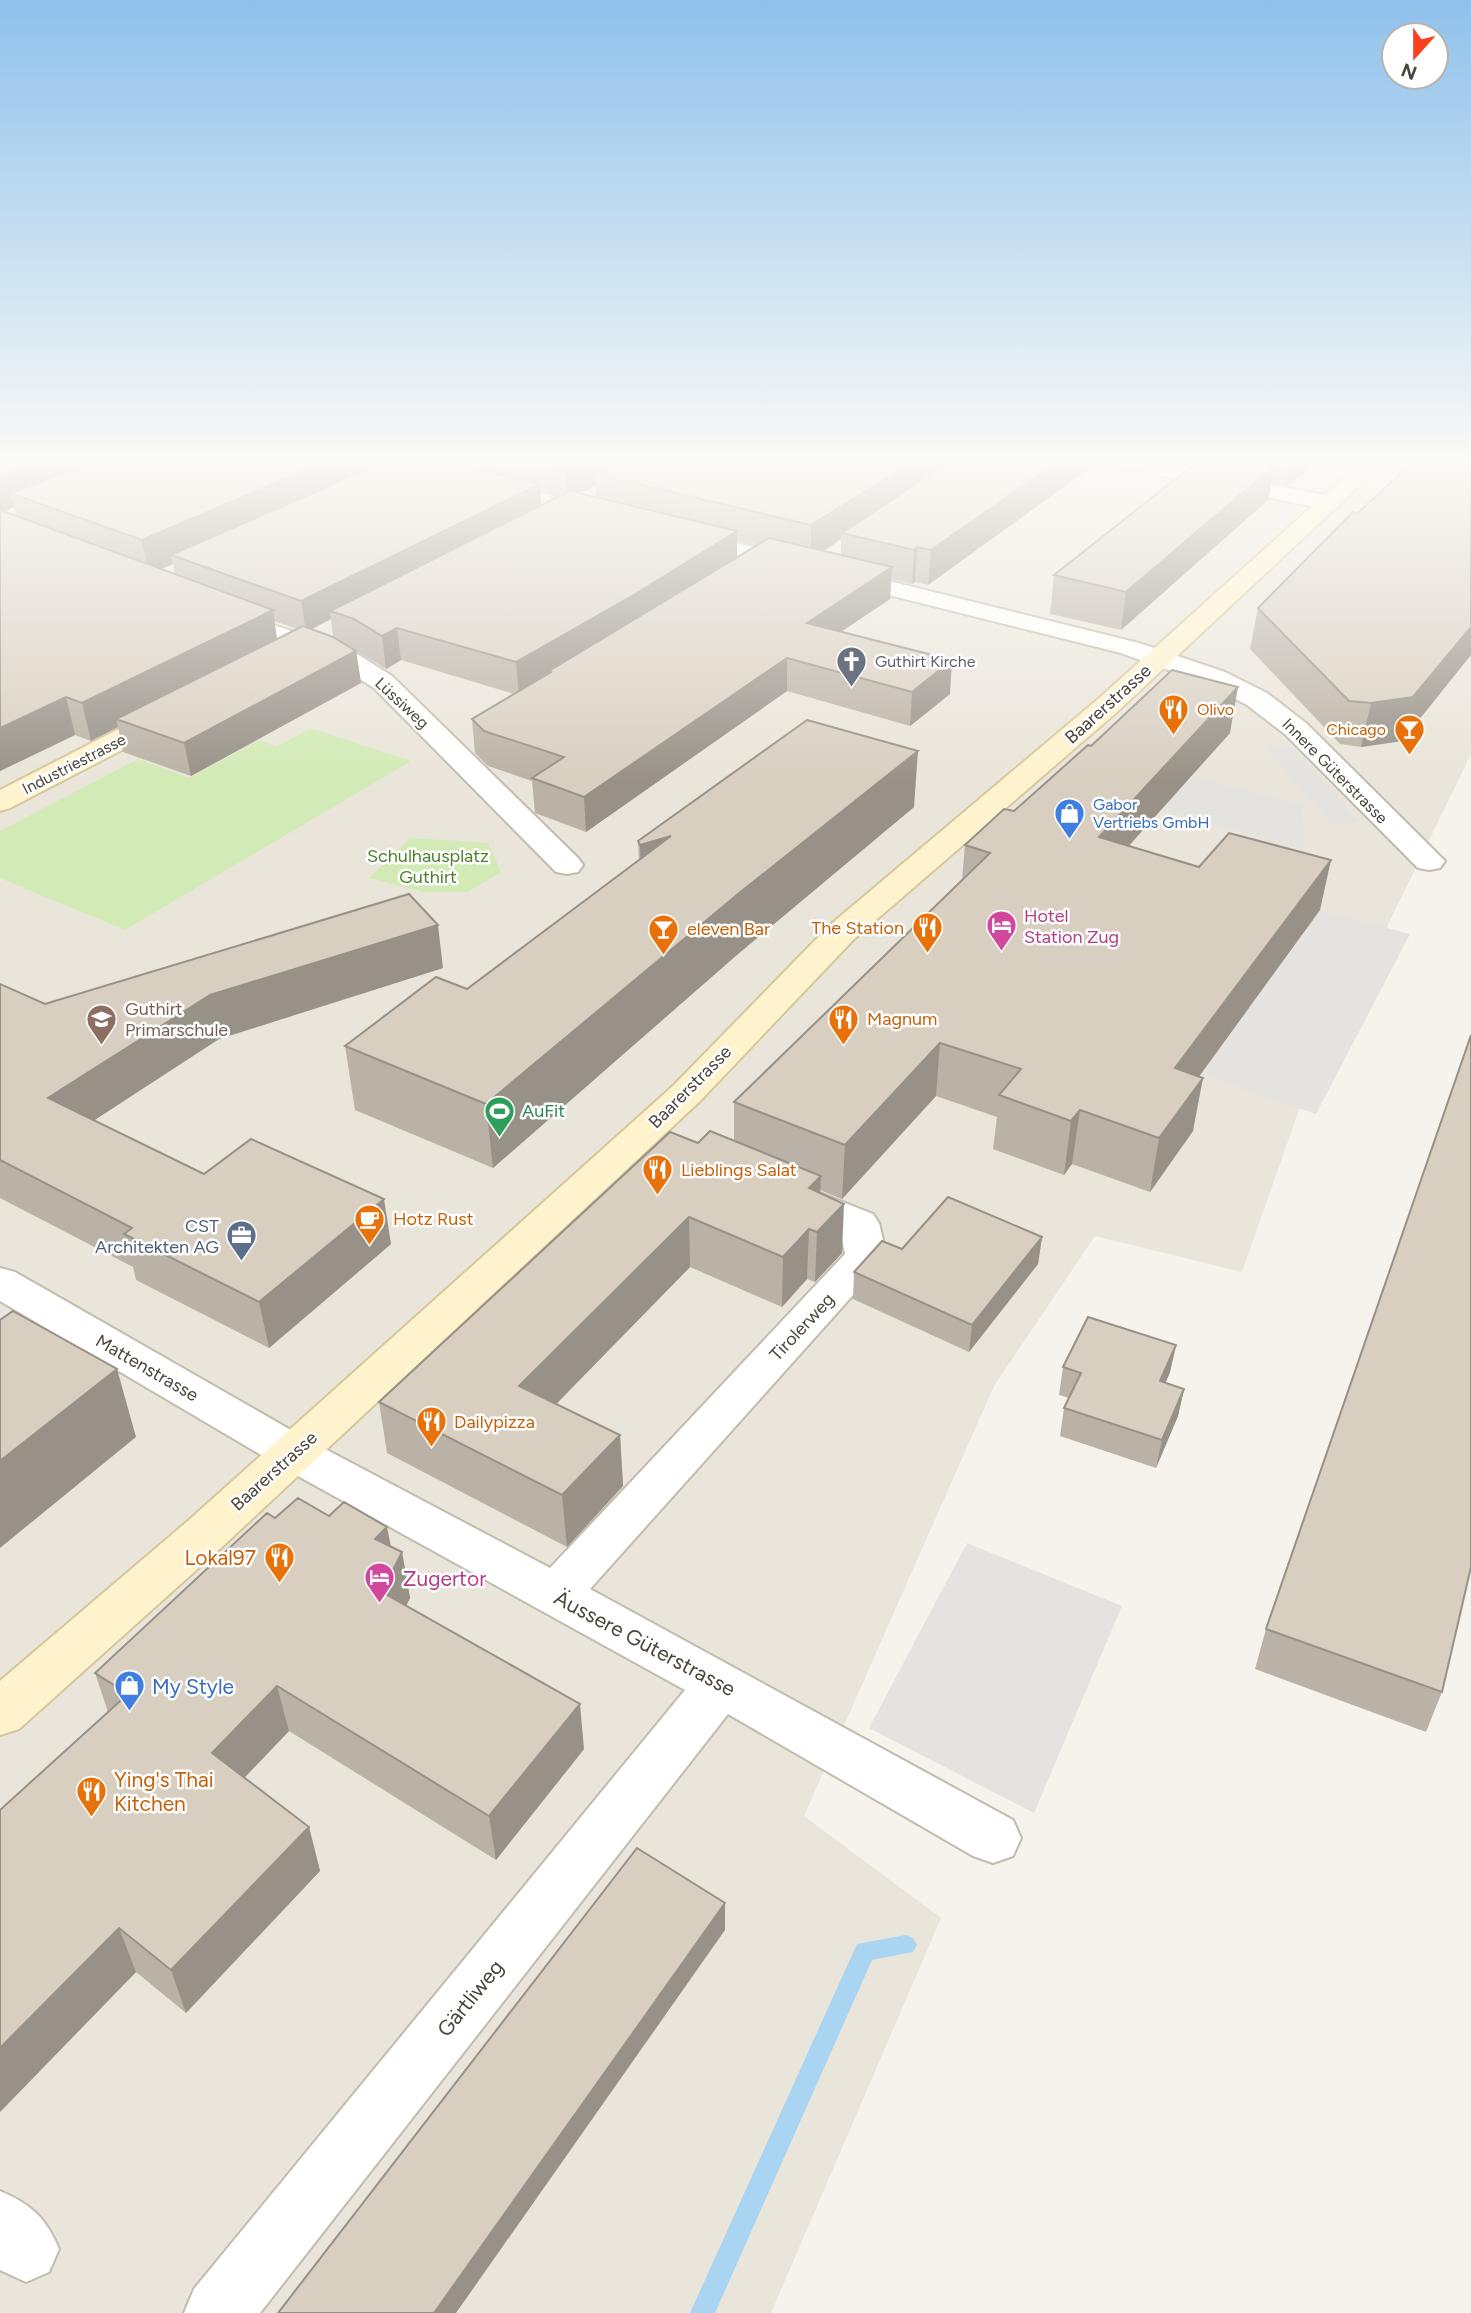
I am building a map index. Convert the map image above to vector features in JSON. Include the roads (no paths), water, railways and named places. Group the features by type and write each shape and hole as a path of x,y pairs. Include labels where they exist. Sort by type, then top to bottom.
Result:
{"main road":[{"name":"Baarerstrasse","path":"0,1713 294,1453 659,1142 686,1094 842,932 1107,706 1260,566"},
{"path":"272,662 332,631"},
{"name":"Industriestrasse","path":"0,802 192,703"}],"street":[{"path":"742,572 751,566"},
{"name":"Innere Güterstrasse","path":"799,566 1130,648 1216,678 1257,699 1296,729 1429,862"},
{"path":"815,570 821,566"},
{"name":"Lüssiweg","path":"208,608 348,660 383,682 567,865"},
{"path":"451,750 476,735"},
{"name":"Tirolerweg","path":"555,1595 866,1258 859,1223 765,1184"},
{"name":"Mattenstrasse","path":"0,1282 48,1330 294,1453"},
{"name":"Äussere Güterstrasse","path":"294,1453 721,1684 993,1838"},
{"name":"Gärtliweg","path":"218,2313 721,1684"}],"waterway":[{"path":"702,2313 865,1951 906,1945"}],"place":[{"name":"Guthirt Kirche","path":"852,688"},
{"name":"Olivo","path":"1174,736"},
{"name":"Chicago","path":"1409,756"},
{"name":"Gabor Vertriebs GmbH","path":"1070,840"},
{"name":"Hotel Station Zug","path":"1001,953"},
{"name":"The Station","path":"927,955"},
{"name":"eleven Bar","path":"664,956"},
{"name":"Guthirt Primarschule","path":"102,1046"},
{"name":"Magnum","path":"844,1046"},
{"name":"AuFit","path":"499,1138"},
{"name":"Lieblings Salat","path":"658,1197"},
{"name":"Hotz Rust","path":"370,1246"},
{"name":"CST Architekten AG","path":"242,1263"},
{"name":"Dailypizza","path":"431,1449"},
{"name":"Lokal97","path":"279,1584"},
{"name":"Zugertor","path":"380,1605"},
{"name":"My Style","path":"129,1713"},
{"name":"Ying's Thai Kitchen","path":"91,1818"}],"park label":[{"name":"Schulhausplatz Guthirt","path":"428,866"}]}
